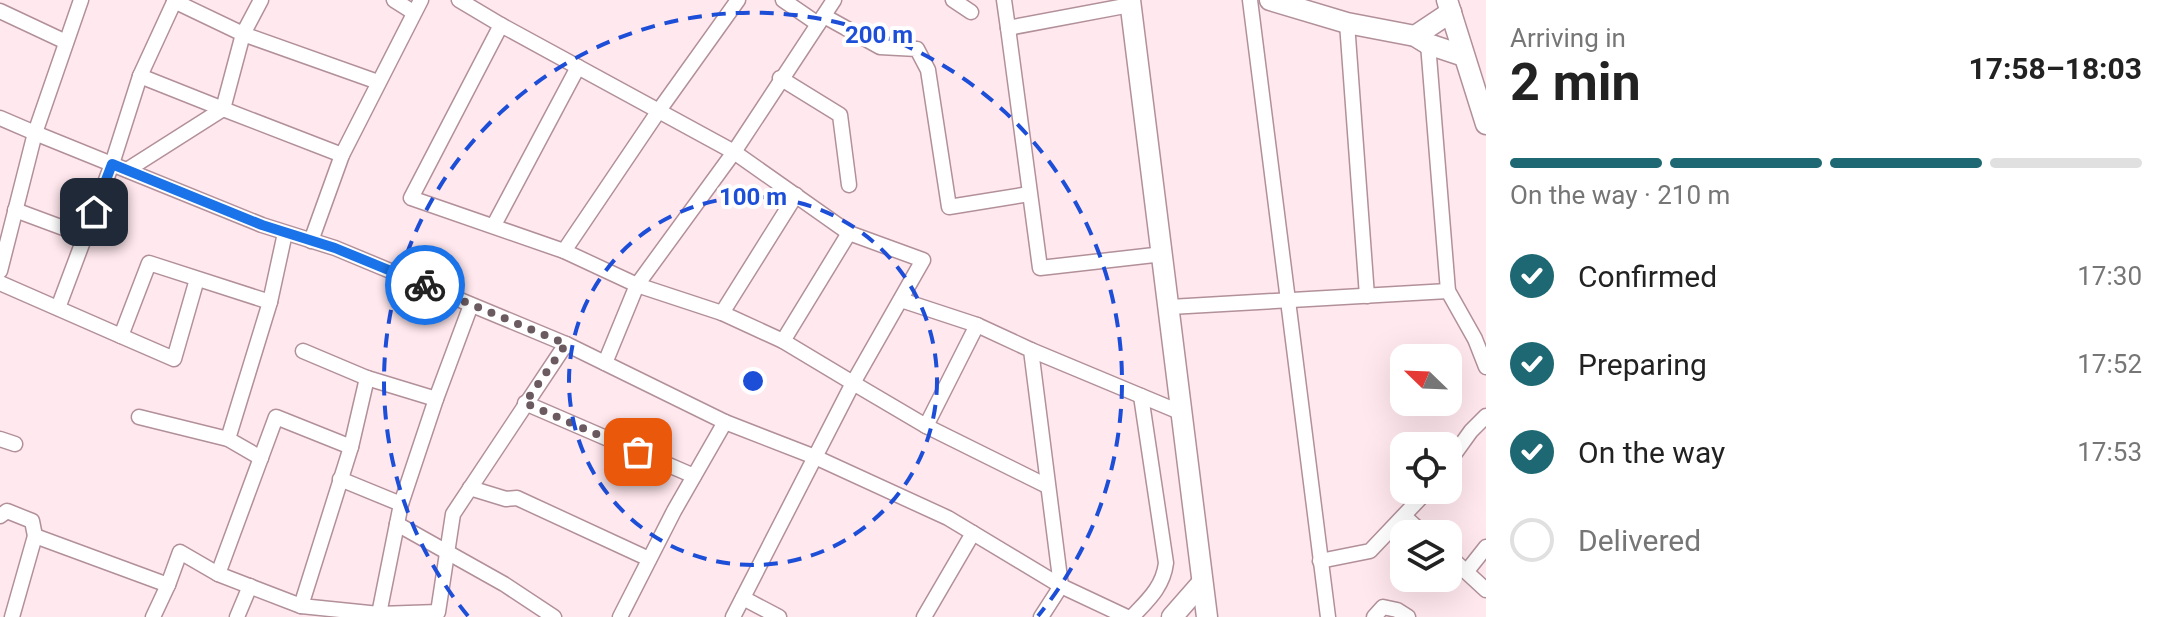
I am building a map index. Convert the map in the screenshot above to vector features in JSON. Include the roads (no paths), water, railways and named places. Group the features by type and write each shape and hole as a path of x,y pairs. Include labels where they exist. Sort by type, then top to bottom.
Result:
{"main road":[{"path":"1270,0 1347,23 1422,40 1464,56"},
{"path":"1130,2 1207,617"},
{"path":"1422,40 1449,6"},
{"path":"1449,6 1486,124"},
{"path":"1172,617 1201,584"}],"street":[{"path":"0,271 35,133 81,0"},
{"path":"127,170 223,109 243,34 261,0"},
{"path":"311,241 342,155 417,6 394,0"},
{"path":"459,0 734,152 849,233 923,260 853,383 733,617"},
{"path":"564,251 738,0"},
{"path":"783,0 880,47 917,49 928,70 949,207 1029,194"},
{"path":"605,363 637,285 734,152 834,0"},
{"path":"953,0 971,12"},
{"path":"1004,0 1040,268 1163,254"},
{"path":"1250,0 1328,617"},
{"path":"58,308 112,164 140,76 174,1 243,34 378,82"},
{"path":"1008,28 1130,2"},
{"path":"0,11 66,42"},
{"path":"1347,23 1367,296"},
{"path":"501,25 411,198 494,225 564,251 637,285 722,313 783,341 926,426 1047,486"},
{"path":"1422,40 1448,291 1475,339 1486,367"},
{"path":"494,225 578,67"},
{"path":"140,76 342,155"},
{"path":"780,78 840,115 849,185"},
{"path":"0,118 566,344 725,422 815,457 948,518 1061,586 1130,617 1157,590 1164,577 1166,563 1141,396"},
{"path":"722,313 796,195"},
{"path":"15,210 85,236"},
{"path":"228,439 270,302 285,233"},
{"path":"783,341 849,233"},
{"path":"121,336 149,263 270,302"},
{"path":"0,283 174,359 197,279"},
{"path":"1170,307 1448,291"},
{"path":"901,300 977,325 1182,413"},
{"path":"379,614 401,504 471,305"},
{"path":"926,426 977,325"},
{"path":"153,617 180,552 218,574 301,606 379,614 438,615 453,514 566,344"},
{"path":"1031,350 1061,586 1041,617"},
{"path":"303,351 367,378 436,399"},
{"path":"301,606 351,447 367,378"},
{"path":"525,403 694,476"},
{"path":"1462,444 1486,416"},
{"path":"139,417 228,439 261,458"},
{"path":"218,574 276,417 351,447"},
{"path":"620,617 725,422"},
{"path":"340,479 401,504"},
{"path":"470,488 506,499 517,498 649,559"},
{"path":"1320,561 1370,551 1415,504"},
{"path":"0,516 7,511 32,521 35,536 12,617"},
{"path":"1404,516 1408,520"},
{"path":"397,524 554,617"},
{"path":"924,617 973,533"},
{"path":"35,536 168,585"},
{"path":"1467,571 1486,547"},
{"path":"1462,567 1486,590"},
{"path":"237,617 250,586"},
{"path":"743,598 779,617"},
{"path":"1374,617 1383,607 1397,610 1408,617"}]}
